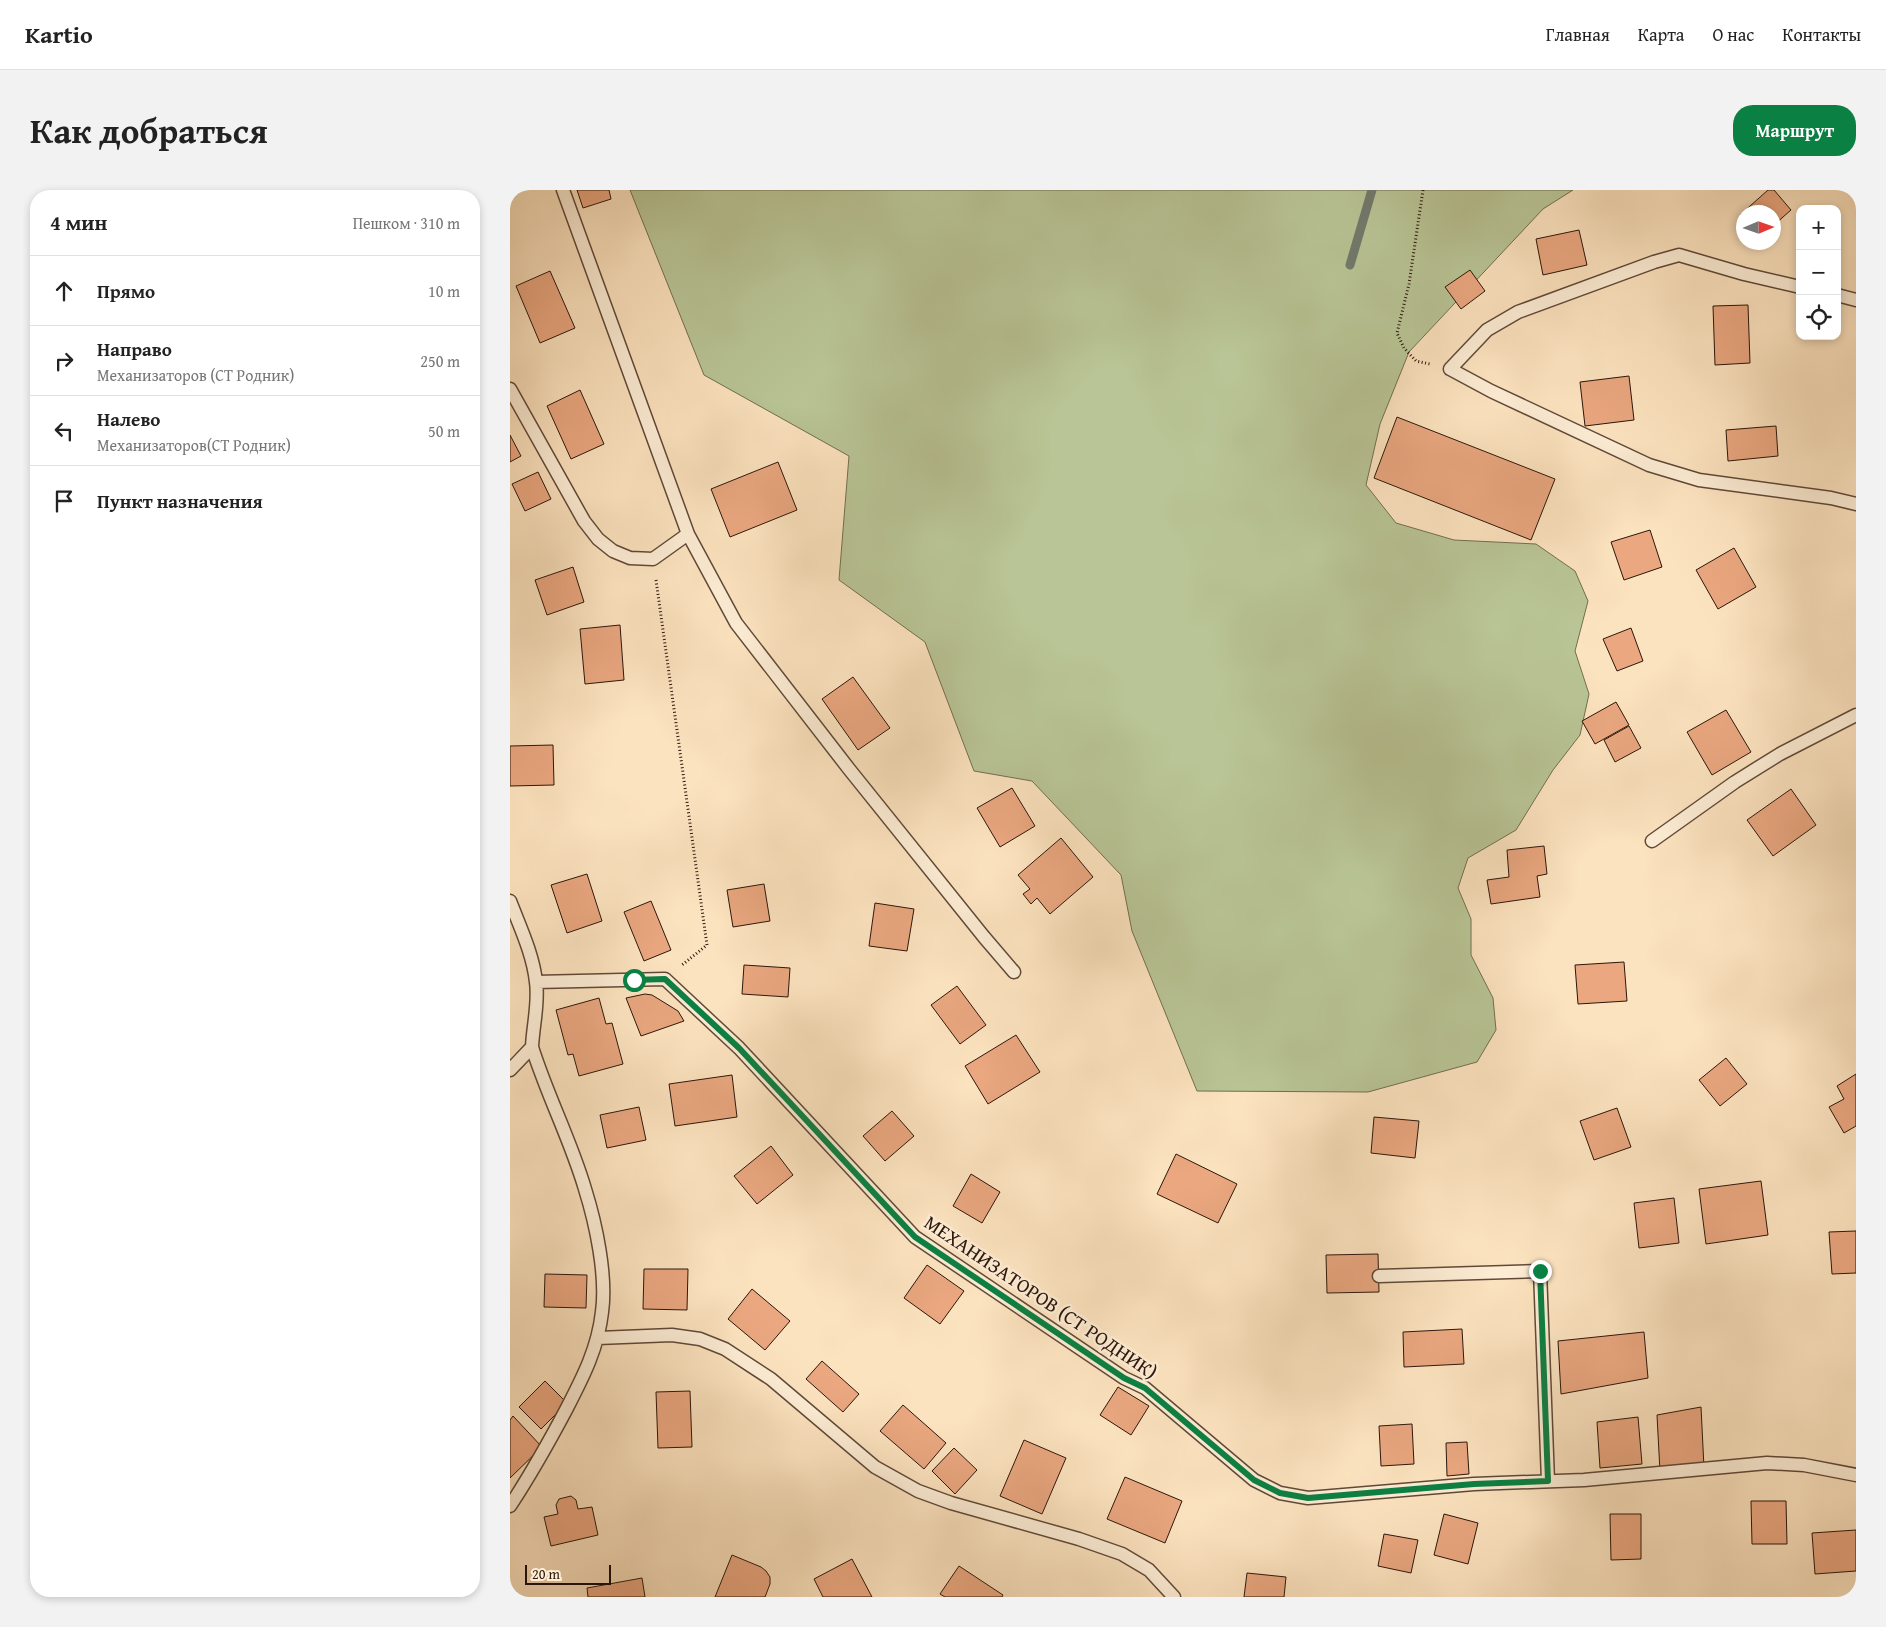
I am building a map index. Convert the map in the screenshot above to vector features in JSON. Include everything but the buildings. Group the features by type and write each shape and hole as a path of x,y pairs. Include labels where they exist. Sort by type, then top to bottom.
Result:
{"lane":[{"path":"563,190 688,534 736,623 849,769 1014,972"},
{"path":"1796,286 1744,274 1679,255 1518,312 1488,330 1450,368 1490,391 1649,465 1699,480 1831,498 1856,504"},
{"path":"1841,296 1856,300"},
{"path":"510,389 584,521 598,539 613,551 630,558 653,559 688,534"},
{"path":"1652,841 1735,782 1780,754 1856,715"},
{"path":"510,901 533,963 536,982 537,1000 532,1047 586,1190 596,1235 604,1286 598,1338 590,1362 539,1461 510,1506"},
{"path":"536,982 665,979"},
{"name":"МЕХАНИЗАТОРОВ (СТ РОДНИК)","path":"665,979 739,1048 915,1237 1124,1378 1145,1388 1254,1480 1280,1493 1308,1498 1474,1484 1584,1480 1767,1463 1804,1465 1856,1476"},
{"path":"510,1070 532,1047"},
{"path":"1379,1276 1540,1271 1548,1481"},
{"path":"598,1338 672,1335 700,1339 725,1349 771,1379 875,1467 918,1491 951,1503 1080,1539 1122,1554 1149,1570 1174,1597"}],"path":[{"path":"1424,190 1409,284 1397,333 1404,348 1416,361 1450,368"},
{"path":"653,559 707,945 665,979"}],"green space":[{"path":"630,190 1573,190 1543,209 1409,352 1380,424 1366,485 1396,523 1454,540 1536,544 1575,571 1588,601 1575,651 1589,694 1580,735 1553,770 1516,830 1468,858 1458,888 1471,919 1471,955 1493,998 1496,1030 1477,1062 1368,1092 1197,1091 1132,931 1121,875 1032,781 974,771 925,642 839,580 849,456 704,375"}],"waterway":[{"path":"1350,265 1372,190"}],"route":[{"path":"634,980 665,979 739,1048 915,1237 1124,1378 1145,1388 1254,1480 1280,1493 1308,1498 1474,1484 1548,1481 1540,1271"}]}
